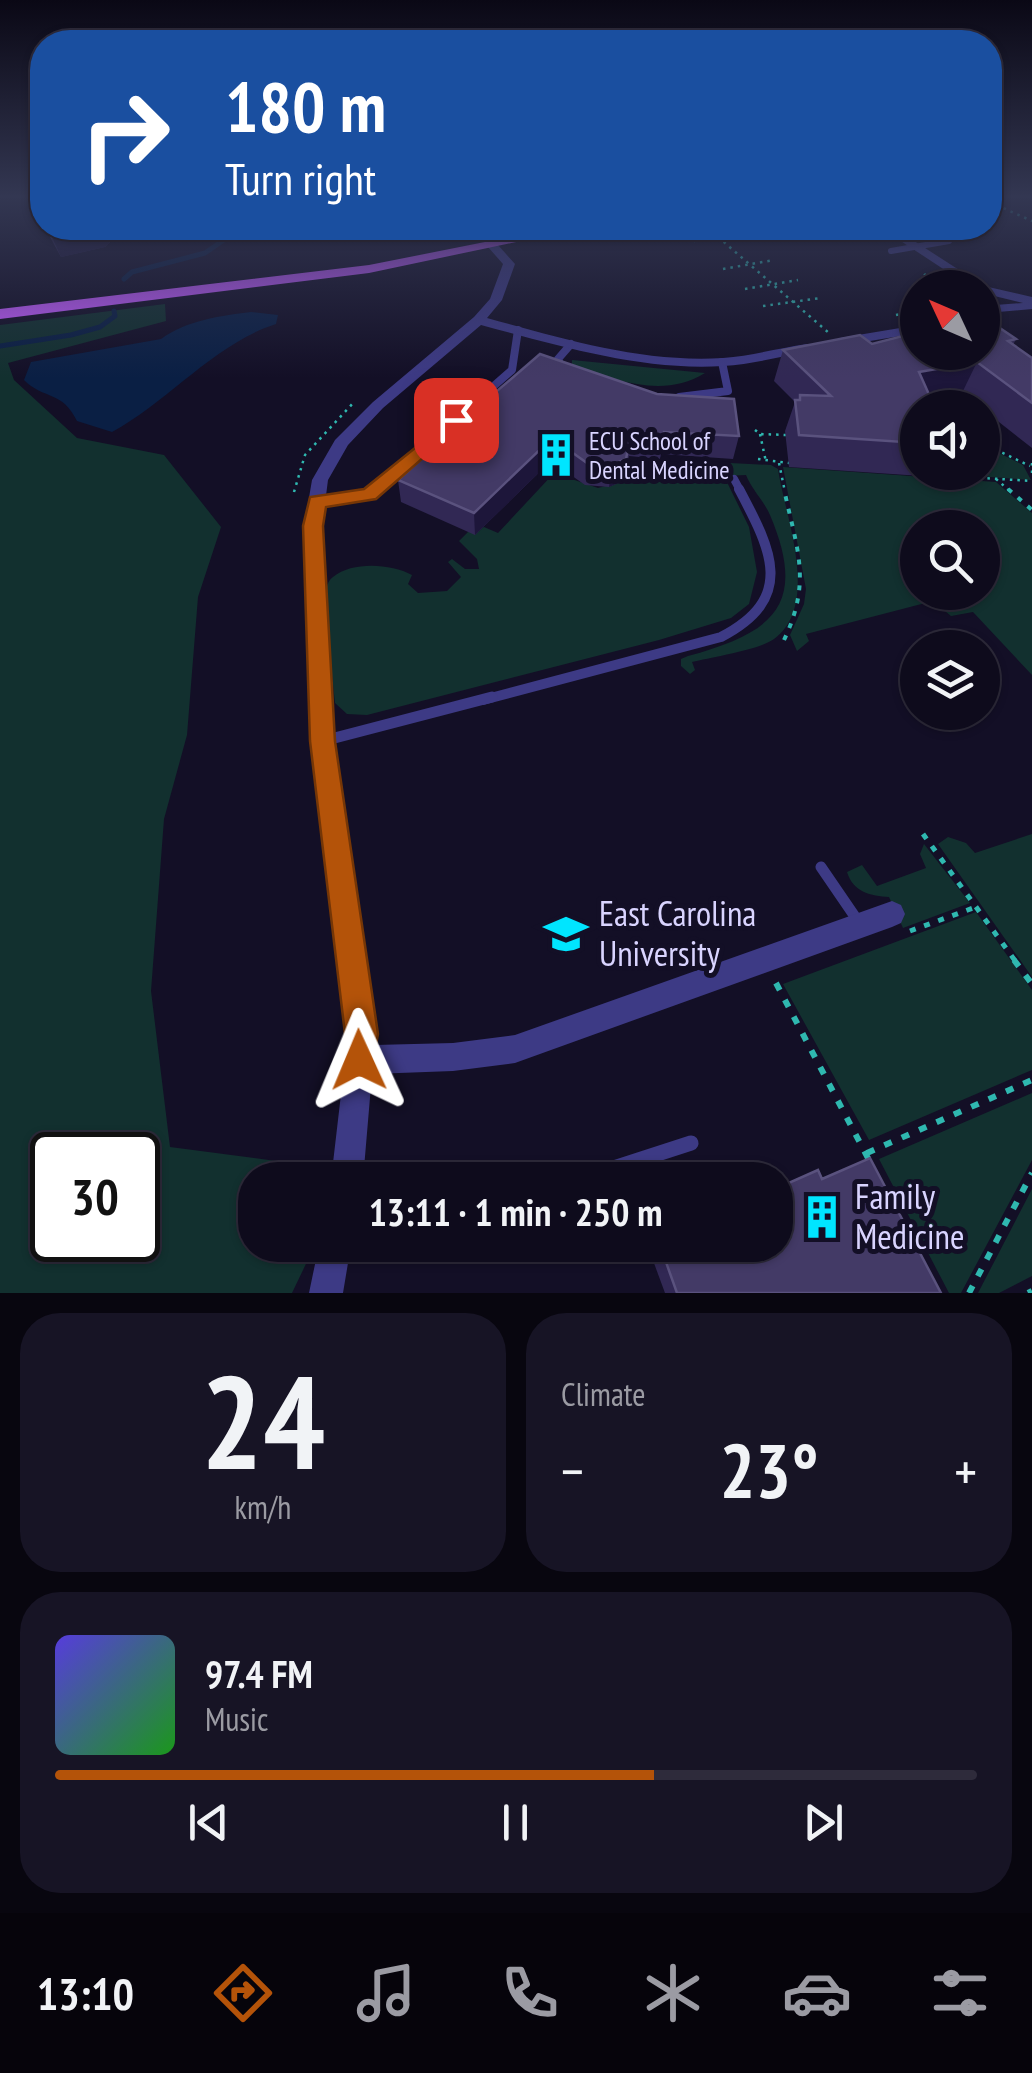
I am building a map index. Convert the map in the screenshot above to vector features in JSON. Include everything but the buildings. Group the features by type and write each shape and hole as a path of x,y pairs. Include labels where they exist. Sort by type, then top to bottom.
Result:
{"main road":[{"path":"0,303 377,257"},
{"path":"0,314 369,269 412,257"}],"street":[{"path":"349,1162 362,1034 322,741 313,526 320,480 341,444 378,405 480,320 507,278 510,264 504,257"},
{"path":"934,257 951,270"},
{"path":"943,270 944,266"},
{"path":"1000,294 1032,304"},
{"path":"1000,308 1032,304"},
{"path":"480,320 612,355 722,362 900,332"},
{"path":"359,1060 515,1049 892,914"},
{"path":"326,1293 332,1262"}],"lane":[{"path":"317,502 370,494 400,471 512,370 518,330"},
{"path":"571,344 558,359 565,376 580,382"},
{"path":"662,398 728,391 722,362"},
{"path":"322,741 690,646 746,624 767,602 772,571 764,536 734,480"},
{"path":"821,867 861,925"},
{"path":"633,1162 691,1143"}],"path":[{"path":"741,257 839,342"},
{"path":"723,268 774,260"},
{"path":"745,289 798,280"},
{"path":"763,306 821,298"},
{"path":"880,318 900,314"},
{"path":"766,462 758,432 786,435"},
{"path":"1000,451 1031,464 1032,474"},
{"path":"758,459 788,463"},
{"path":"779,463 802,574 802,596 784,640"},
{"path":"1000,479 1032,481"},
{"path":"1000,482 1032,510"},
{"path":"923,834 1032,984"},
{"path":"765,961 874,1171"},
{"path":"866,1154 1032,1080"},
{"path":"969,1293 1032,1173"}],"green space":[{"path":"165,304 166,321 8,363 14,380 77,438 164,455 221,527 198,597 187,735 164,819 151,991 170,1147 283,1162 238,1162 238,1262 307,1262 292,1293 0,1293 0,325"},
{"path":"572,360 705,373 689,381 656,386 606,377 572,366"},
{"path":"1000,454 1023,465 1031,480 1000,478"},
{"path":"730,463 771,465 778,469 798,583 788,624 774,639 747,650 692,662 695,670 690,674 681,666 681,659 761,626 775,611 783,594 781,547 767,510 746,475 724,476 749,527 757,572 749,604 731,618 367,715 347,714 335,703 324,600 329,582 341,572 361,566 394,568 412,575 408,584 418,593 447,591 461,577 448,562 452,559 465,569 479,569 477,559 459,541 468,532 484,527 498,533 554,473 598,488 623,481 626,464 730,470"},
{"path":"783,467 900,475 900,490 1000,490 1000,485 1032,513 1032,675 1000,641 1000,630 990,630 973,612 951,616 944,610 1000,610 1000,510 900,510 900,610 806,634 809,641 797,651 790,635 804,604 806,589"},
{"path":"1032,834 1032,977 938,844 948,837 966,843 975,853"},
{"path":"924,844 970,903 903,928 889,897 864,892 847,872 862,865 877,886 926,868 920,854"},
{"path":"976,912 1032,990 1032,1070 869,1140 783,984"},
{"path":"1032,1093 1032,1160 961,1293 949,1293 879,1159"},
{"path":"1032,1189 1032,1276 999,1293 978,1293"}],"water":[{"path":"251,312 278,315 276,324 232,345 112,432 77,421 65,404 24,380 31,362 161,339 193,323"}],"waterway":[{"path":"124,279 132,272 188,257"},
{"path":"0,346 100,327 115,316 114,311"}],"place":[{"name":"ECU School of Dental Medicine","path":"556,455"},
{"name":"East Carolina University","path":"566,934"},
{"name":"Family Medicine","path":"822,1217"}],"route":[{"path":"359,1060 362,1034 322,741 313,526 317,502 370,494 456,420"}]}
